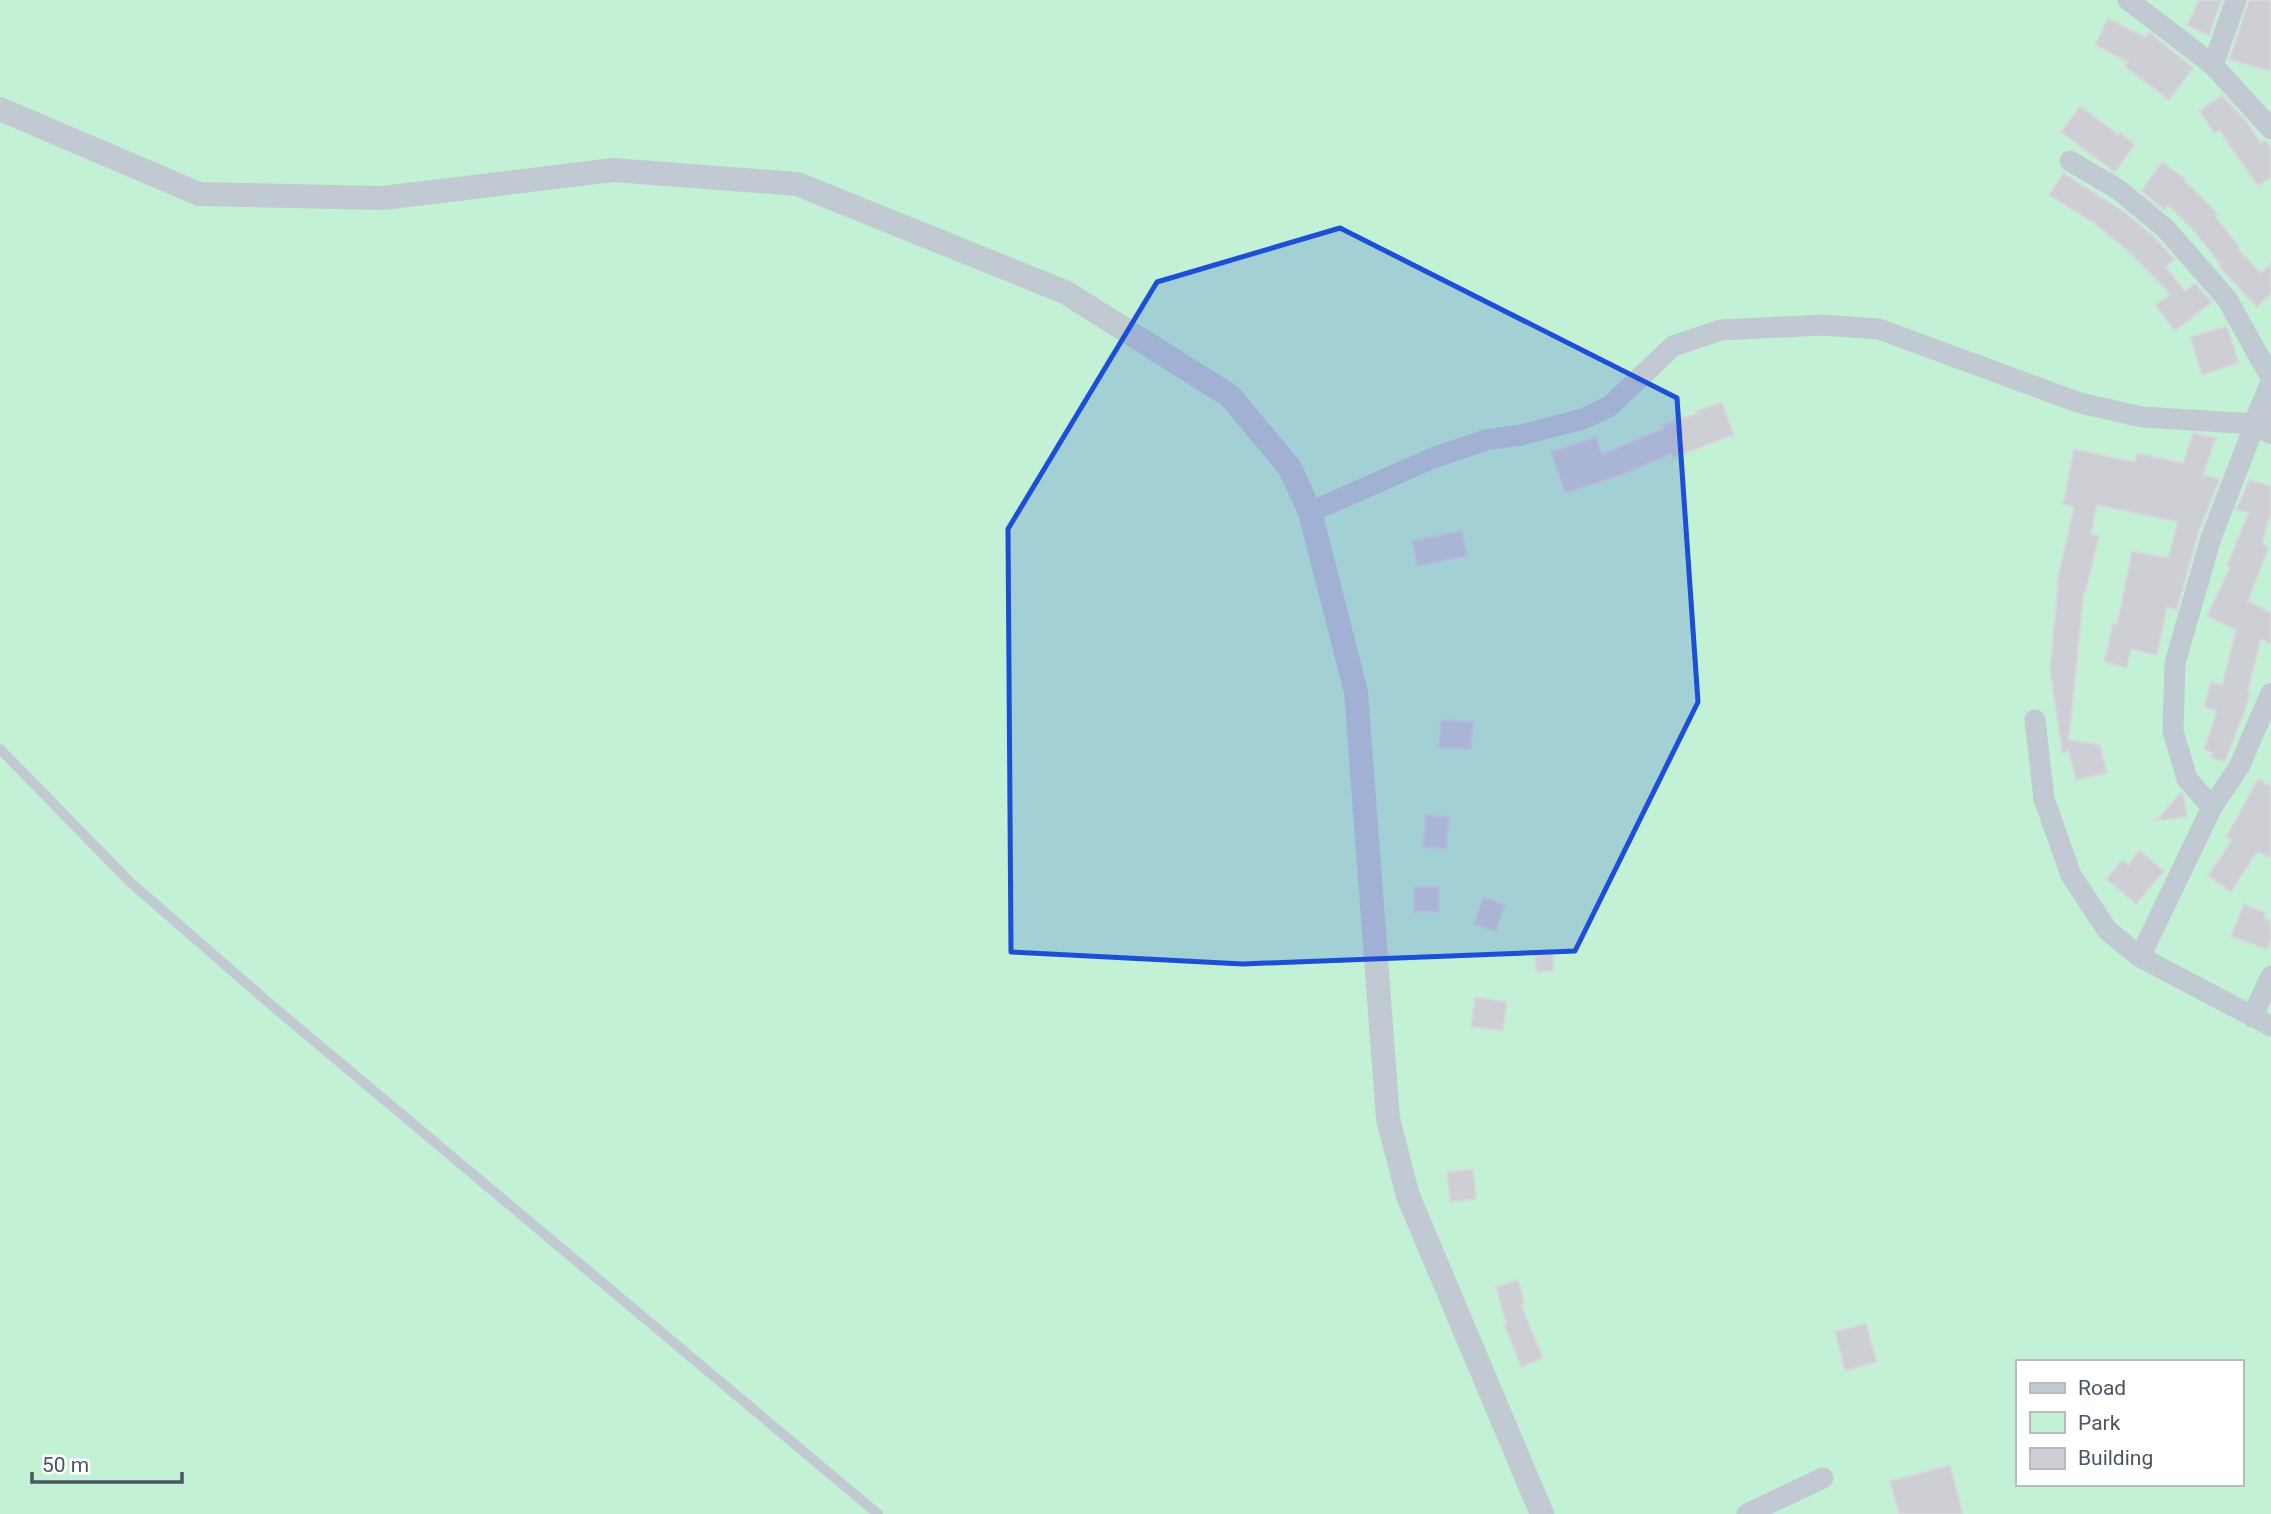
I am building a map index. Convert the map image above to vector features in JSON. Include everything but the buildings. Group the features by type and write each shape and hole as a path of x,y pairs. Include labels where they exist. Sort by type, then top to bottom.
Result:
{"street":[{"path":"2129,0 2213,65 2271,128"},
{"path":"2213,65 2236,0"},
{"path":"0,109 199,194 383,198 613,170 797,184 1065,292 1230,396 1290,468 1310,512 1356,692 1388,1119 1408,1196 1542,1514"},
{"path":"2070,161 2119,190 2166,229 2227,299 2271,378"},
{"path":"1310,512 1444,454 1486,440 1521,435 1583,419 1610,406 1673,346 1721,330 1821,325 1879,329 2080,403 2142,416 2263,428"},
{"path":"2212,807 2187,779 2173,732 2175,663 2211,538 2263,428 2271,386"},
{"path":"2140,957 2212,807 2239,767 2271,693"},
{"path":"2035,720 2044,799 2071,875 2107,930 2140,957 2261,1021 2271,976"},
{"path":"1746,1514 1823,1478"}],"lane":[{"path":"0,750 130,882 239,977 878,1514"}],"highlighted area":[{"path":"1340,228 1677,398 1698,702 1575,951 1243,964 1011,952 1008,529 1157,282"}],"green space":[{"path":"0,0 2271,0 2271,1514 0,1514"}]}
